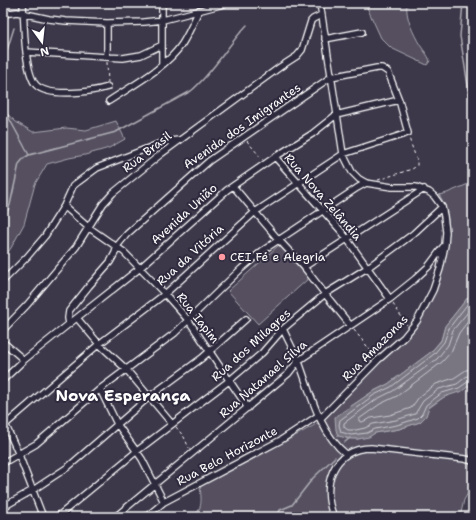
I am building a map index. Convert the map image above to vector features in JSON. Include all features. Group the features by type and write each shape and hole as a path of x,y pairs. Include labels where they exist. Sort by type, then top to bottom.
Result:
{"street":[{"path":"23,3 26,52 32,79 36,85 55,91 82,92 108,88"},
{"path":"162,3 162,64"},
{"path":"3,14 12,12 60,20 107,23 144,22 163,20 228,3"},
{"path":"320,3 343,154 352,172 366,183 392,187 416,187 424,189 434,196 442,207"},
{"path":"109,101 151,73 172,56 183,43 199,10"},
{"name":"Rua Brasil","path":"3,330 27,305 76,248 103,204 113,193 161,154 297,56 304,47 311,21 321,15"},
{"path":"107,23 107,57"},
{"path":"325,39 362,32"},
{"path":"26,52 123,58 141,55 162,45"},
{"name":"Avenida dos Imigrantes","path":"69,324 68,318 70,311 110,262 117,246 132,228 200,167 243,136 331,77 382,68 388,72 400,100"},
{"path":"400,100 408,133"},
{"name":"Avenida União","path":"3,380 24,360 140,268 203,211 274,157 312,134 336,115 400,100"},
{"name":"Rua da Vitória","path":"4,422 100,344 165,294 255,212 343,154 408,133"},
{"path":"3,281 36,246 64,206 73,186 90,172 161,143 170,140 180,140"},
{"name":"Rua Nova Zelândia","path":"274,157 347,238 390,299"},
{"path":"3,463 19,455 42,440 100,389 175,333 252,259 278,239 366,183"},
{"path":"234,186 278,239 304,267 350,325"},
{"path":"304,267 424,189"},
{"name":"Rua Iapim","path":"64,206 88,227 117,246 165,294 189,321 248,408"},
{"name":"Rua Amazonas","path":"320,417 410,330 420,317 433,290 440,269 444,245 445,224 442,207"},
{"name":"Rua dos Milagres","path":"58,517 172,424 230,380 262,353 283,329 325,294 367,268 421,228 442,207"},
{"name":"Rua Natanael Silva","path":"115,517 288,374 298,361 390,299 423,273 444,245"},
{"path":"77,318 100,344 126,369 172,424"},
{"path":"3,507 33,490 73,463 149,397 210,351 246,319"},
{"path":"283,329 298,361 324,428 332,440 346,454"},
{"path":"3,342 24,360"},
{"path":"100,389 117,424 137,452 164,502"},
{"name":"Rua Belo Horizonte","path":"146,517 164,502 281,440 320,417"},
{"path":"4,422 19,455 43,517"},
{"path":"334,517 329,502 328,485 334,468 346,454 362,448 371,448 465,458 473,461"}],"path":[{"path":"107,57 108,88"},
{"path":"366,183 412,169 417,166 417,161 408,133"},
{"path":"243,136 266,163"},
{"path":"390,299 410,330"},
{"path":"350,325 378,360"},
{"path":"172,424 184,437 192,454"}],"shaded area":[{"path":"365,3 407,3 407,14 410,25 430,61 427,65 391,48 381,38"},
{"path":"3,110 16,122 33,132 66,128 86,130 116,121 125,139 109,148 47,164 35,184 24,224 11,248 3,259"},
{"path":"473,182 473,291 445,326 441,340 431,352 388,384 372,392 341,413 345,438 358,439 375,433 399,429 420,422 429,408 444,397 473,383 473,446 469,457 473,481 472,486 464,500 460,517 178,517 191,516 198,511 201,504 200,486 258,456 327,417 400,343 422,315 447,247 447,213 443,201 439,195"},
{"path":"279,245 309,278 258,324 228,291"},
{"path":"3,428 14,454 3,460"}],"water":[{"path":"473,291 473,383 462,391 444,397 429,407 426,416 420,422 399,429 375,433 369,437 358,439 338,436 335,417 372,392 388,384 431,352 441,341 445,326"}],"waterway":[{"path":"463,3 460,36 473,117"},
{"path":"3,222 10,205 19,164 24,158 29,155 116,132 191,91 213,68 247,25"},
{"path":"3,63 14,28"},
{"path":"3,107 29,155"},
{"path":"345,442 350,438"},
{"path":"268,517 274,514 278,515 280,510 292,505 313,478 335,457"}],"place":[{"name":"CEI Fé e Alegria","path":"222,257"}],"district":[{"name":"Nova Esperança","path":"123,395"}]}
